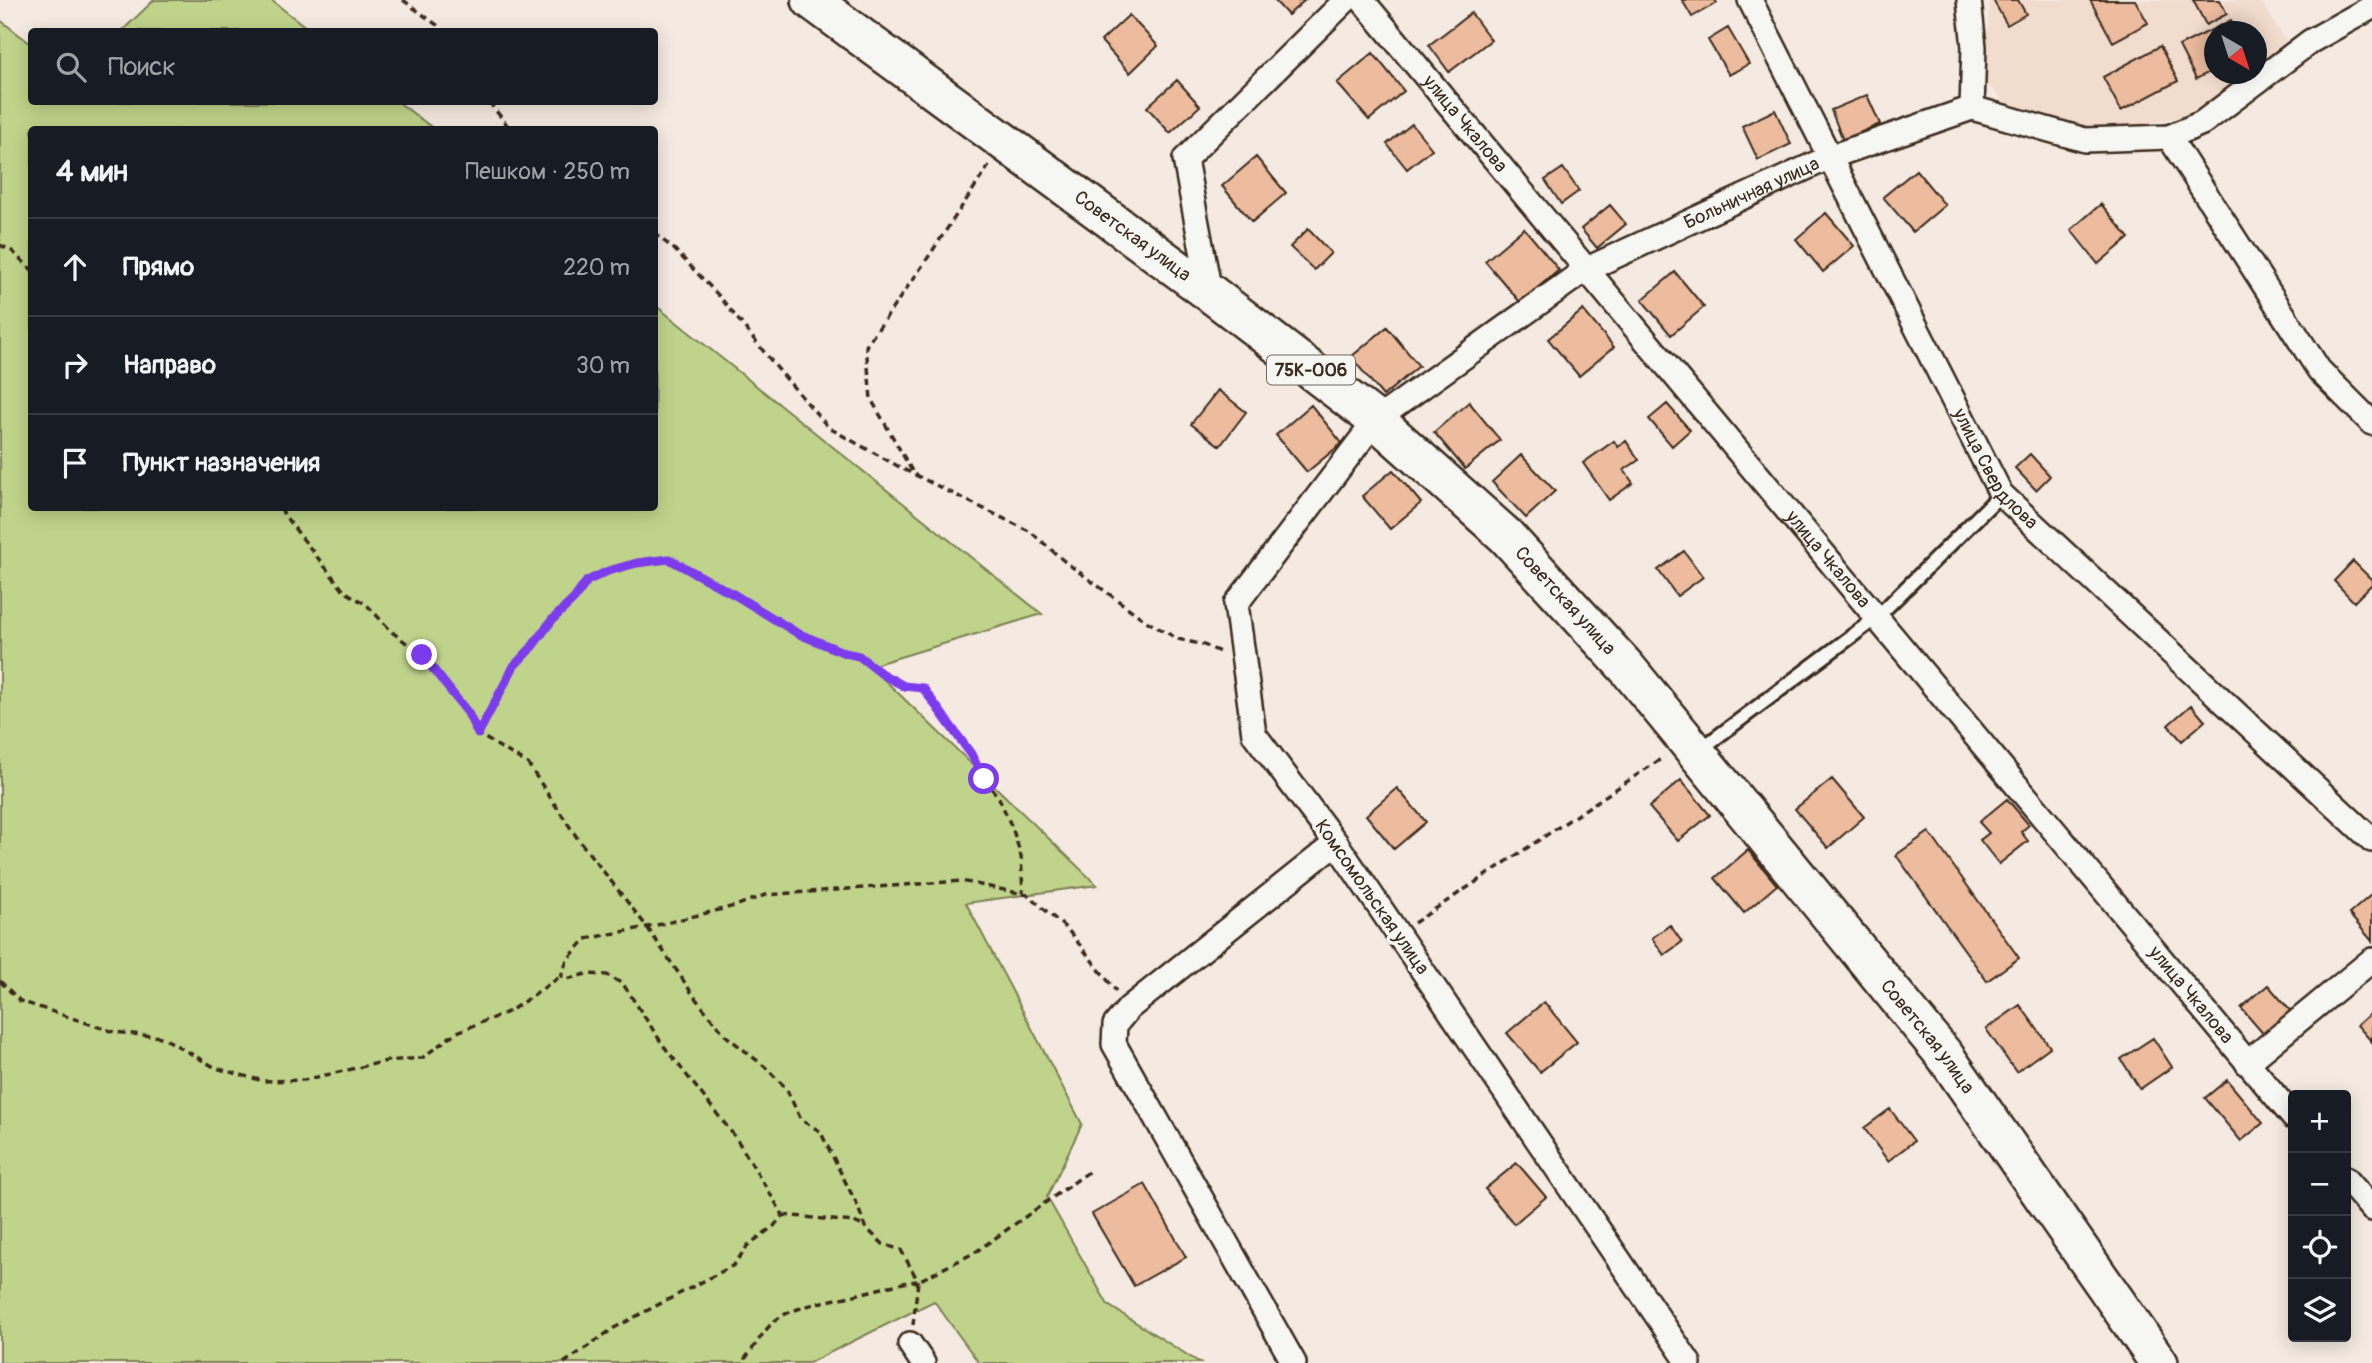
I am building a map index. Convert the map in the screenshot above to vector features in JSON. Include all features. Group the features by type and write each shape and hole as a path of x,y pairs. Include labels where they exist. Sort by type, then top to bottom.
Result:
{"main road":[{"name":"Советская улица","path":"811,0 1210,293 1376,420 1506,537 1628,668 1684,752 1746,813 1945,1056 2159,1363"}],"street":[{"path":"1210,293 1185,159 1346,0"},
{"name":"улица Чкалова","path":"1362,0 2288,1111"},
{"name":"улица Свердлова","path":"1750,0 2001,494 2372,840"},
{"path":"1969,0 1974,47 1972,108 2085,141 2169,136 2202,123 2311,41 2372,7"},
{"name":"Больничная улица","path":"1376,420 1585,270 1830,157 1972,108"},
{"path":"2169,136 2319,370 2372,423"},
{"name":"Комсомольская улица","path":"1376,420 1236,604 1254,734 1336,843 1689,1363"},
{"path":"1294,1363 1115,1044 1115,1025 1129,1008 1336,843"},
{"path":"2247,1063 2372,960"},
{"path":"2351,1185 2372,1209"}],"lane":[{"path":"1684,752 1876,618 2001,494"}],"path":[{"path":"403,0 438,28"},
{"path":"491,105 508,126"},
{"path":"913,474 871,399 866,346 1005,143"},
{"path":"658,236 720,297 776,368 830,428 913,474 1031,532 1064,561 1146,621 1178,639 1204,645 1223,654 1246,677"},
{"path":"0,245 12,251 28,266"},
{"path":"282,511 344,591 367,605 392,632 422,655 468,713 478,734 528,764 579,839 647,927 696,999 725,1035 764,1066 786,1088 801,1120 820,1131 858,1207 865,1227"},
{"path":"478,734 514,666 587,581 608,571 637,563 669,559 797,633 859,656 882,674 904,686 923,688 999,798 1021,856 1023,894"},
{"path":"1398,934 1684,752"},
{"path":"0,981 20,1001 114,1032 162,1037 216,1068 263,1082 304,1080 387,1061 422,1058 455,1033 510,1011 561,976 567,960 586,939 735,906 765,895 961,881 1028,895 1068,930 1129,1008"},
{"path":"561,976 566,979 586,974 607,975 623,984 663,1045 736,1138 783,1215"},
{"path":"741,1363 760,1337 780,1317 825,1301 918,1281 974,1253 1090,1171"},
{"path":"783,1215 854,1222 865,1227 883,1244 901,1250 918,1281 917,1354"},
{"path":"564,1363 614,1328 734,1265 748,1245 774,1226 783,1215"}],"shaded area":[{"path":"1990,0 2260,0 2293,52 2267,67 2267,21 2204,21 2204,84 2238,84 2183,116 2089,136 2018,117 1984,80"}],"green space":[{"path":"154,0 271,0 307,28 125,28"},
{"path":"0,20 28,42 28,105 402,105 430,126 28,126 28,511 658,511 658,307 1042,614 870,666 1097,885 966,903 1082,1124 1047,1197 1108,1305 1200,1363 979,1363 934,1301 809,1363 0,1363"}],"building":[{"path":"1274,0 1305,0 1288,15"},
{"path":"1682,0 1715,0 1717,3 1692,17"},
{"path":"1993,0 2018,0 2026,14 2007,25"},
{"path":"2090,0 2135,0 2148,23 2113,42"},
{"path":"2193,0 2220,0 2227,14 2214,21 2204,21"},
{"path":"1471,13 1491,40 1449,72 1429,45"},
{"path":"1129,15 1158,46 1130,73 1101,41"},
{"path":"1728,28 1749,64 1729,75 1708,40"},
{"path":"2204,34 2204,75 2196,79 2179,46"},
{"path":"2160,46 2178,81 2121,111 2103,77"},
{"path":"1373,53 1404,91 1369,120 1337,83"},
{"path":"1177,80 1200,106 1170,133 1147,107"},
{"path":"1867,95 1880,124 1843,140 1831,110"},
{"path":"1775,110 1791,144 1758,160 1742,126"},
{"path":"1412,124 1432,149 1407,169 1387,144"},
{"path":"1256,157 1286,193 1252,222 1222,186"},
{"path":"1563,168 1579,191 1561,204 1545,180"},
{"path":"1916,170 1945,205 1913,232 1883,197"},
{"path":"2101,204 2129,238 2098,264 2071,230"},
{"path":"1610,205 1626,224 1597,248 1581,229"},
{"path":"1826,213 1854,246 1823,272 1796,239"},
{"path":"1524,228 1559,270 1520,302 1485,261"},
{"path":"1308,229 1331,253 1314,270 1290,247"},
{"path":"1675,272 1704,307 1671,335 1642,300"},
{"path":"1583,310 1614,347 1579,376 1548,339"},
{"path":"1387,327 1419,366 1383,396 1351,357"},
{"path":"1218,390 1246,412 1220,446 1191,424"},
{"path":"1469,402 1500,440 1465,469 1434,432"},
{"path":"1667,404 1690,430 1672,446 1649,419"},
{"path":"1311,405 1342,443 1307,472 1276,435"},
{"path":"1614,441 1618,447 1626,441 1639,460 1624,470 1633,483 1609,500 1583,463"},
{"path":"2030,454 2050,476 2036,490 2015,468"},
{"path":"1521,455 1555,491 1526,518 1492,482"},
{"path":"1393,470 1421,503 1390,529 1362,496"},
{"path":"1684,551 1703,577 1677,596 1658,570"},
{"path":"2353,561 2372,580 2372,584 2354,602 2334,581"},
{"path":"2191,705 2205,721 2182,741 2168,725"},
{"path":"1832,779 1864,817 1828,848 1795,809"},
{"path":"1681,780 1710,815 1678,841 1649,807"},
{"path":"1397,788 1426,822 1394,849 1366,815"},
{"path":"2007,799 2029,825 2021,832 2028,841 1999,864 1980,840 1989,833 1979,822"},
{"path":"1929,832 2019,958 1987,981 1896,855"},
{"path":"1748,850 1777,885 1744,913 1715,878"},
{"path":"2372,894 2372,941 2349,914"},
{"path":"1670,925 1682,942 1664,955 1652,938"},
{"path":"2268,985 2293,1014 2266,1037 2241,1008"},
{"path":"1544,1002 1577,1042 1540,1072 1507,1033"},
{"path":"2020,1005 2050,1047 2016,1072 1986,1029"},
{"path":"2372,1012 2372,1042 2357,1025"},
{"path":"2153,1038 2172,1067 2140,1089 2121,1059"},
{"path":"2227,1080 2263,1123 2241,1141 2205,1098"},
{"path":"1890,1109 1914,1141 1888,1161 1864,1128"},
{"path":"1517,1163 1546,1197 1514,1224 1485,1189"},
{"path":"1145,1184 1186,1257 1134,1286 1092,1214"}],"route":[{"path":"422,655 468,713 478,734 514,666 587,581 608,571 637,563 669,559 797,633 859,656 882,674 904,686 923,688 971,754 984,779"}]}
